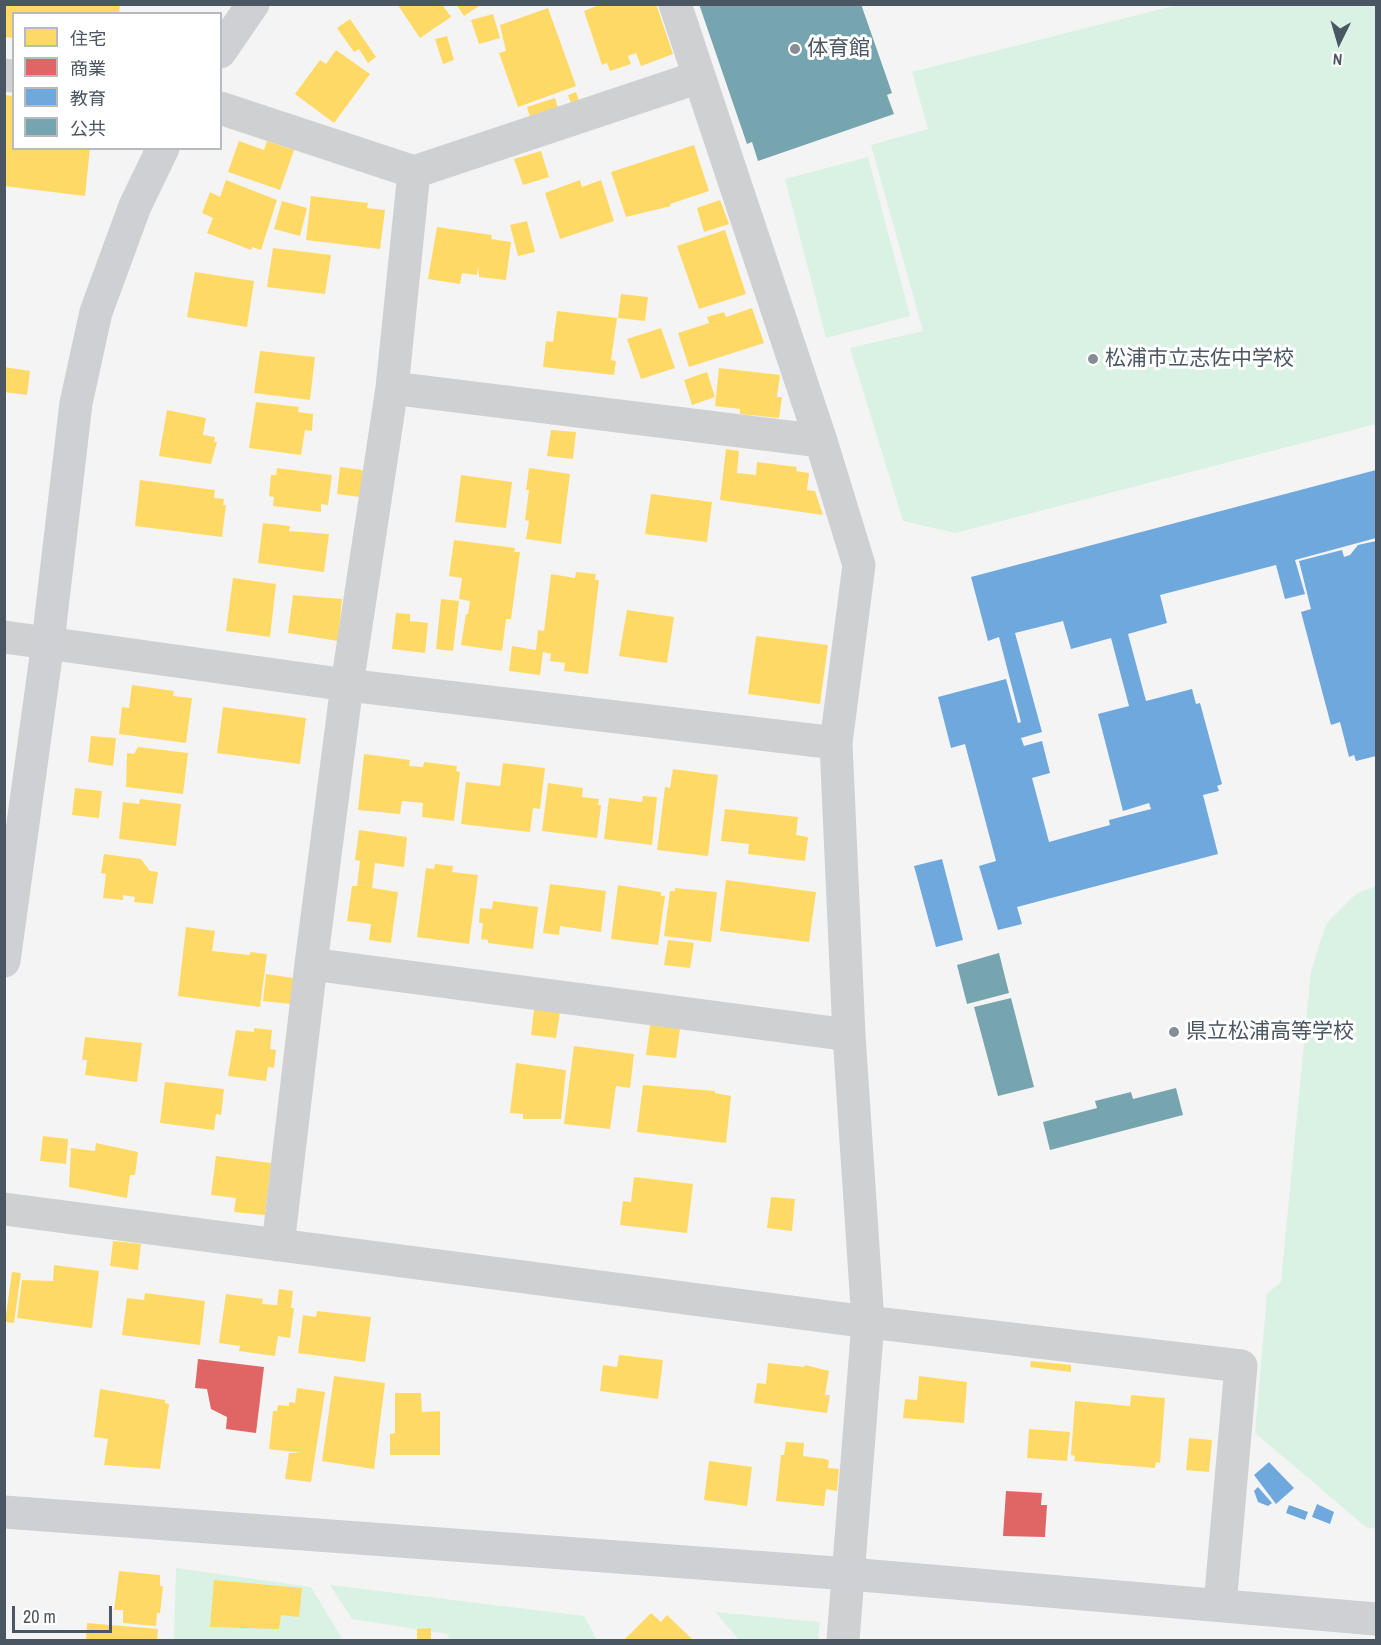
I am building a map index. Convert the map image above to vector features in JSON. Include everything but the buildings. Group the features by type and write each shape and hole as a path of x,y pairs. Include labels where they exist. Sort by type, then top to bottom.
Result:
{"street":[{"path":"222,49 253,4"},
{"path":"675,4 821,441 859,565 836,743 849,1035 868,1322 843,1641"},
{"path":"222,109 414,172 699,77"},
{"path":"4,961 48,642 76,403 96,312 135,206 163,150"},
{"path":"278,1245 347,685 392,388 414,172"},
{"path":"392,388 821,441"},
{"path":"4,637 347,685 836,743"},
{"path":"311,964 849,1035"},
{"path":"4,1209 868,1322 1241,1366 1220,1605"},
{"path":"4,1512 849,1574 1377,1619"}],"green space":[{"name":"松浦市立志佐中学校","path":"1177,5 1376,5 1376,424 955,533 903,521 850,348 923,331 871,145 928,129 912,72"},
{"path":"868,157 910,316 826,338 785,179"},
{"path":"1376,886 1376,1529 1366,1527 1255,1433 1267,1294 1281,1282 1311,971 1326,924 1356,894"},
{"path":"176,1568 311,1587 343,1640 174,1640"},
{"path":"330,1585 584,1616 597,1640 449,1640 448,1634 352,1619"},
{"path":"715,1612 820,1622 818,1640 739,1640"}],"place":[{"name":"体育館","path":"795,49"},
{"name":"松浦市立志佐中学校","path":"1093,359"},
{"name":"県立松浦高等学校","path":"1174,1032"}]}
